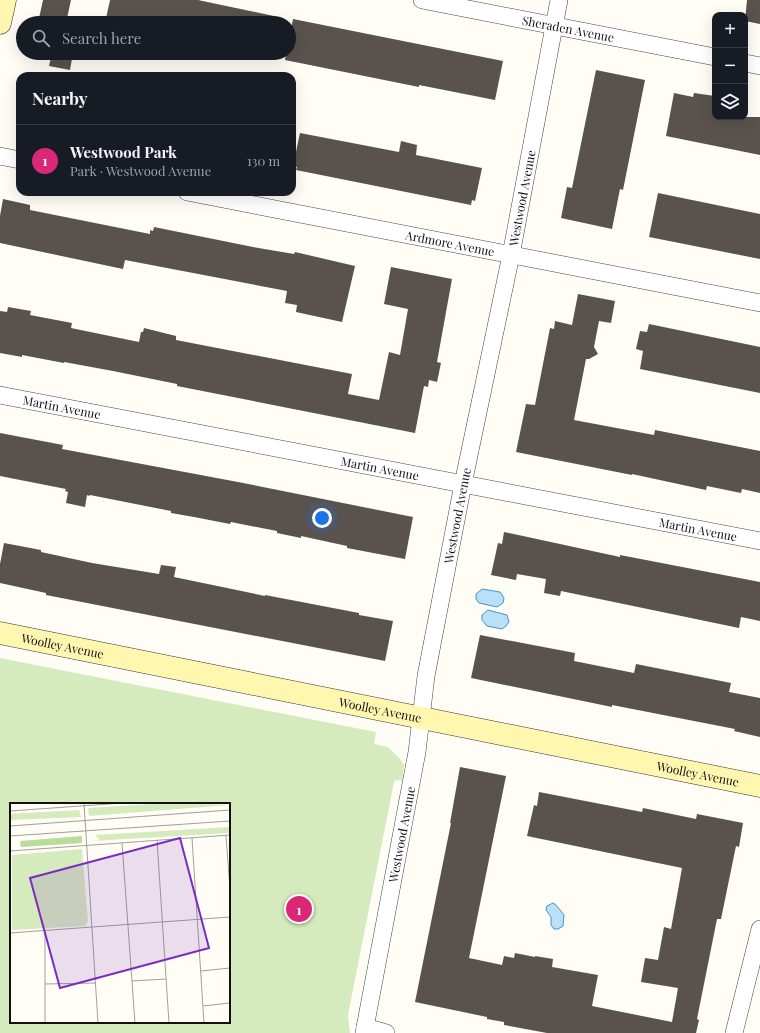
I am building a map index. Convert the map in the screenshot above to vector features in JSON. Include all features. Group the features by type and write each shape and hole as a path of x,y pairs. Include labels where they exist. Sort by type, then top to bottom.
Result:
{"street":[{"path":"0,23 5,0"},
{"name":"Sheraden Avenue","path":"422,0 712,56"},
{"name":"Westwood Avenue","path":"364,1030 417,752 426,676 463,484 511,255 559,0"},
{"path":"748,64 760,66"},
{"path":"0,156 16,159"},
{"name":"Ardmore Avenue","path":"208,196 760,304"},
{"name":"Martin Avenue","path":"0,395 760,541"},
{"name":"Woolley Avenue","path":"0,633 760,786"},
{"path":"734,1033 760,929"},
{"path":"364,1030 386,1033"}],"green space":[{"path":"0,658 376,732 374,744 388,747 404,765 402,781 396,780 394,782 348,1015 350,1033 0,1033"}],"water":[{"path":"482,589 500,592 504,598 503,603 497,607 479,603 476,599 476,594"},
{"path":"488,610 507,615 509,622 502,629 487,626 482,620 482,615"},
{"path":"553,903 564,915 563,926 558,929 554,929 551,925 551,917 546,910 547,906"}],"building":[{"path":"43,0 71,0 68,16 40,16"},
{"path":"110,0 198,0 274,16 107,16"},
{"path":"747,0 760,0 760,24 748,22 748,12 746,12"},
{"path":"296,20 503,61 495,100 419,85 419,87 285,60 296,60"},
{"path":"50,60 72,60 70,70 49,66"},
{"path":"596,70 645,80 623,190 620,189 612,229 561,218 567,187 572,188"},
{"path":"674,93 693,97 694,93 712,96 712,120 748,120 748,117 760,117 760,155 666,136"},
{"path":"300,133 399,152 401,141 417,145 416,155 482,168 475,201 472,200 471,205 296,170 296,152"},
{"path":"658,193 760,214 760,259 649,237"},
{"path":"3,199 30,205 30,210 150,234 150,230 153,231 154,227 253,247 294,254 295,252 355,266 342,322 296,312 297,305 285,303 287,291 125,260 123,269 0,243 0,216"},
{"path":"391,267 452,279 437,362 441,363 437,382 429,380 428,387 424,386 415,433 177,386 177,384 113,371 22,355 22,357 0,353 0,311 7,312 8,307 31,311 30,315 72,323 71,328 139,342 141,332 143,332 144,328 176,336 176,340 352,374 348,394 379,400 389,352 400,355 408,309 384,304"},
{"path":"578,294 615,301 611,323 599,321 594,347 598,354 586,359 574,420 654,435 655,430 760,451 760,493 742,489 741,493 707,486 706,490 516,452 526,404 535,405 550,328 554,329 555,321 572,325"},
{"path":"649,324 760,347 760,393 640,369 643,351 636,349 640,331 647,332"},
{"path":"0,433 63,445 62,449 413,517 405,559 347,548 347,546 301,536 301,538 277,533 277,531 171,513 171,511 90,495 87,495 85,507 66,503 68,492 65,491 66,489 0,476"},
{"path":"504,532 620,557 620,555 760,582 760,621 741,617 739,628 561,591 560,596 544,593 546,579 517,574 516,580 491,575 498,543 502,544"},
{"path":"4,543 41,550 41,552 92,563 159,574 161,565 176,567 174,577 393,621 385,661 46,595 46,593 0,583 0,564"},
{"path":"480,635 575,653 574,661 634,673 636,664 731,683 729,692 760,698 760,737 734,731 735,729 612,705 612,707 471,678"},
{"path":"460,767 506,776 469,958 502,965 504,956 514,958 515,953 553,959 552,967 598,975 592,1006 672,1022 678,988 641,982 645,958 658,960 664,927 671,929 682,868 527,836 534,805 537,806 539,792 642,812 643,808 696,819 697,814 743,823 739,847 736,846 721,919 717,919 697,1019 699,1020 696,1033 547,1033 504,1025 504,1022 487,1019 487,1017 415,1002 451,823"}],"place":[{"name":"Westwood Park","path":"299,909"}]}
